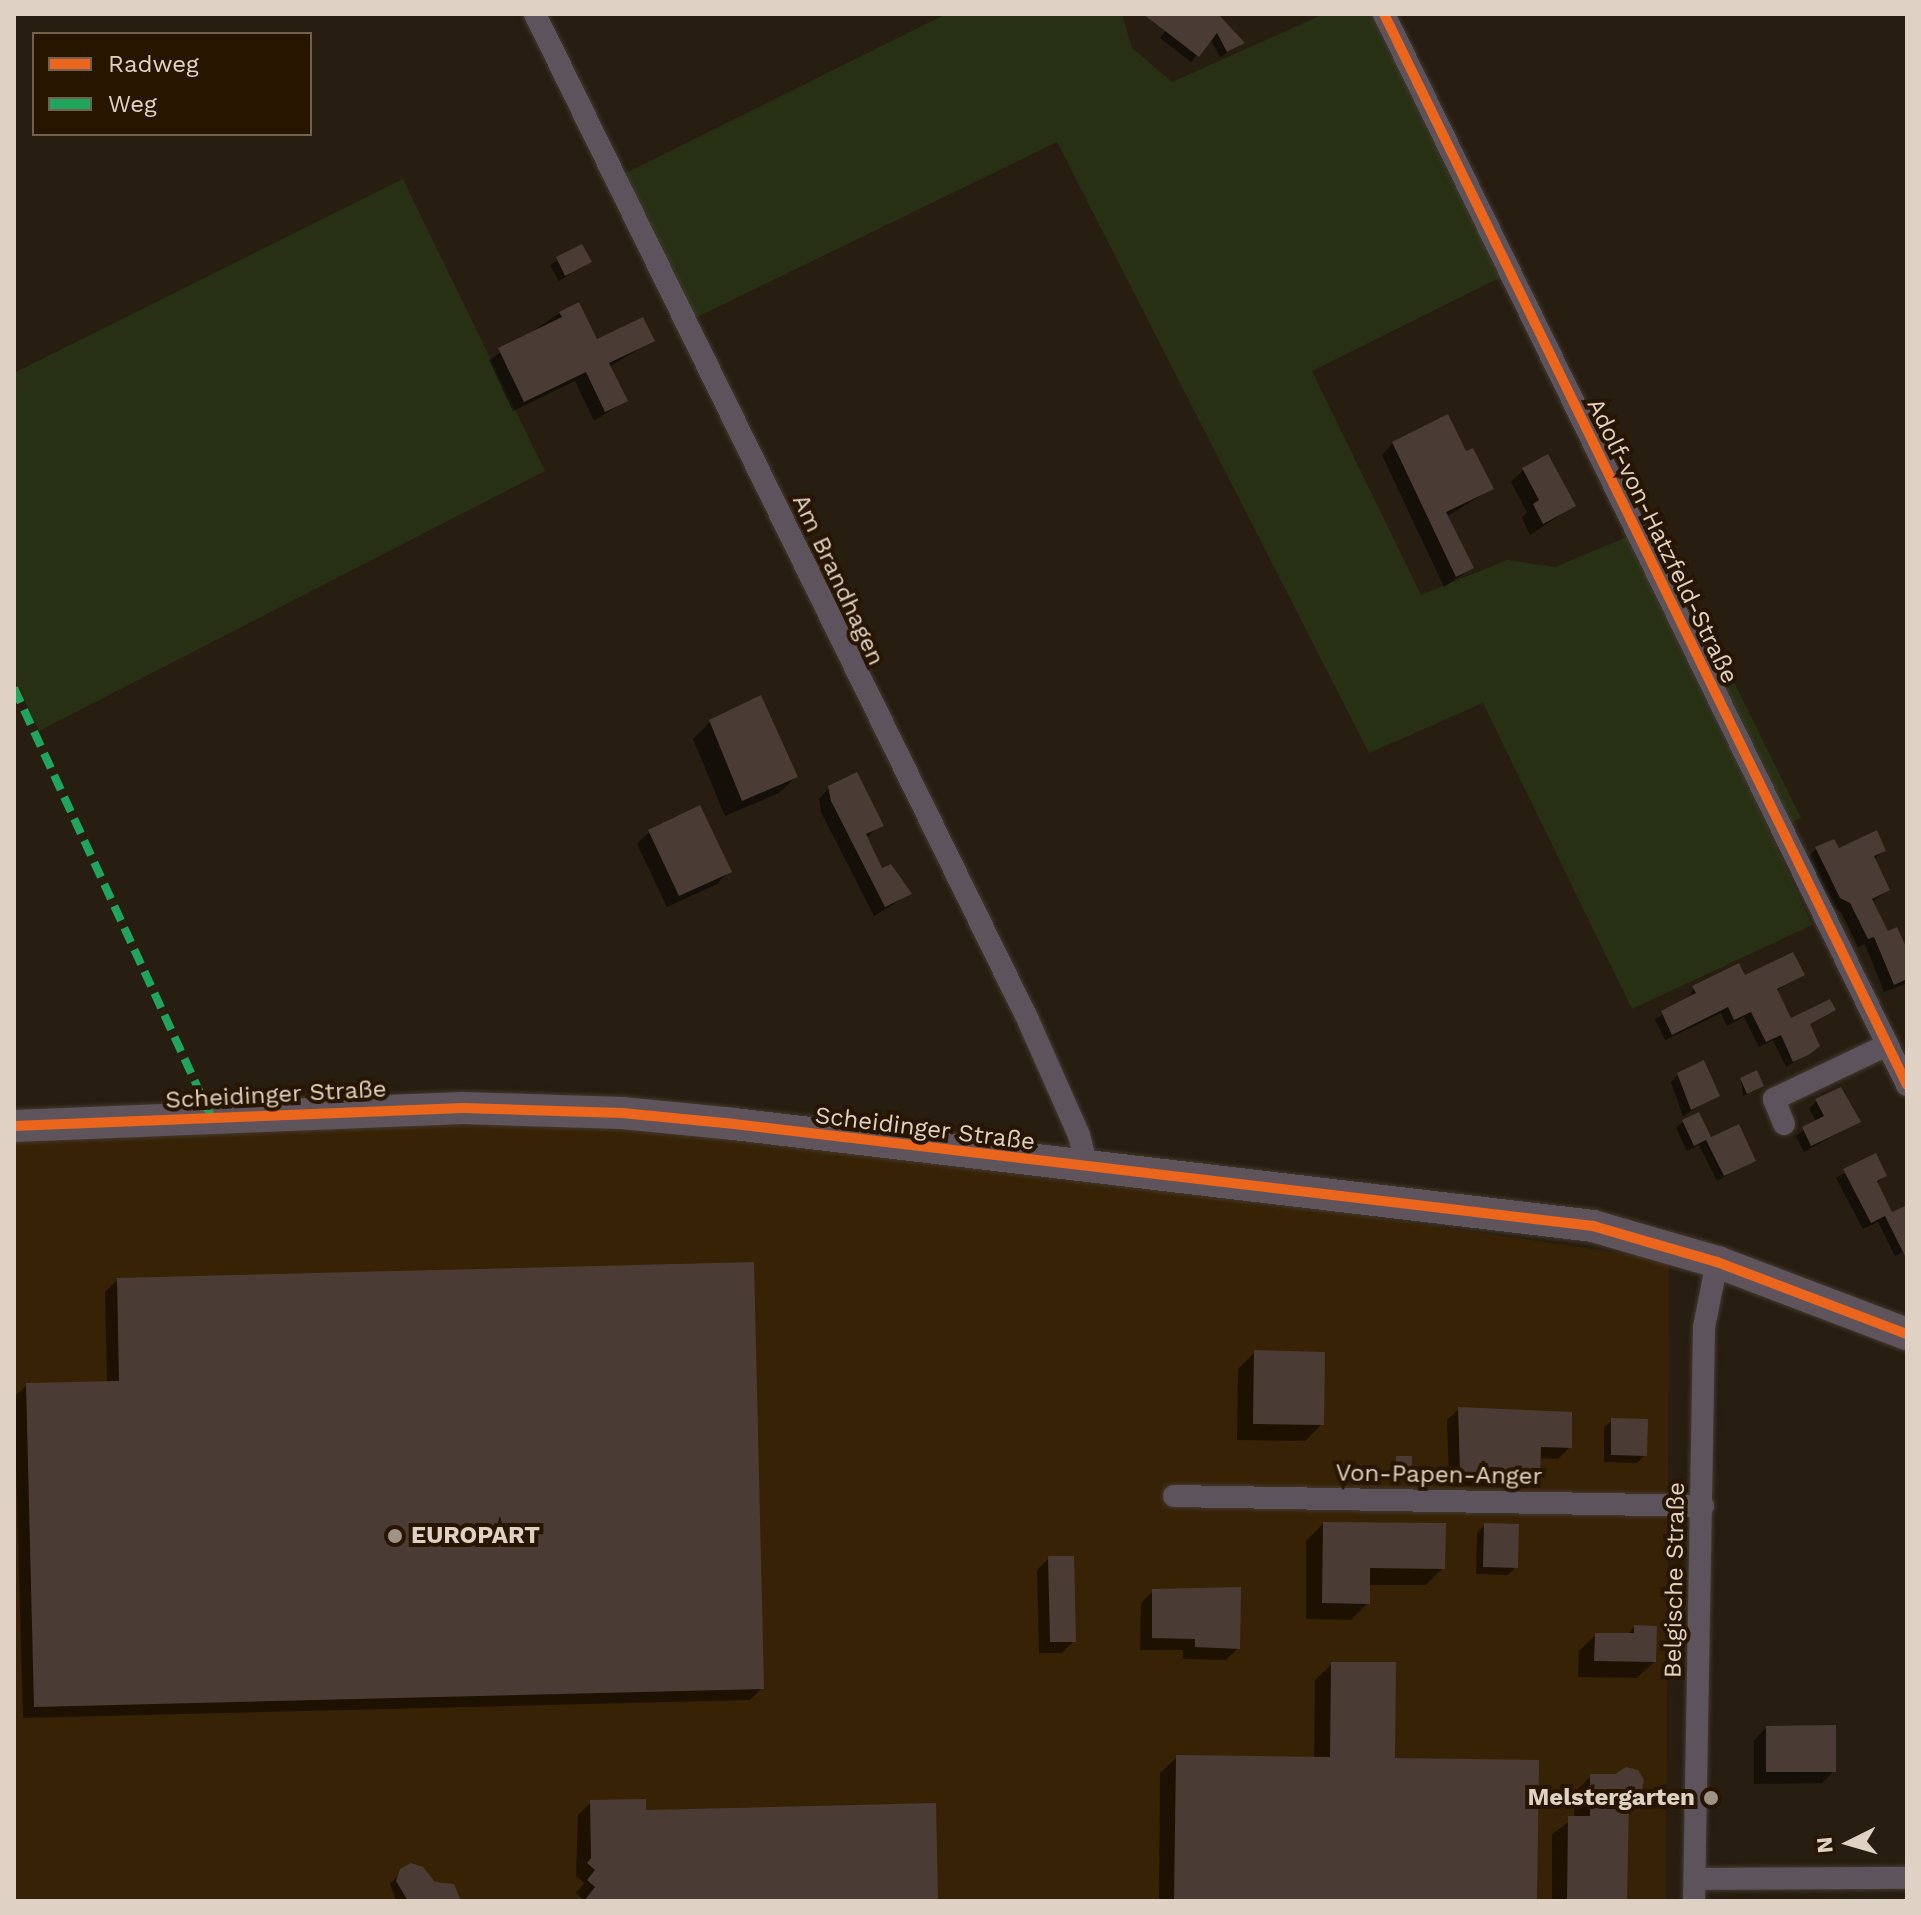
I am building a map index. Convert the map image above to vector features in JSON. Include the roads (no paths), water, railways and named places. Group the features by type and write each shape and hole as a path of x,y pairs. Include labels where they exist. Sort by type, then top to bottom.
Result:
{"main road":[{"name":"Scheidinger Straße","path":"14,1126 463,1108 622,1113 1088,1170 1593,1226 1717,1262 1907,1334"}],"street":[{"name":"Am Brandhagen","path":"535,14 949,869 1028,1020 1079,1135 1088,1170"},
{"name":"Adolf-von-Hatzfeld-Straße","path":"1384,14 1907,1085"},
{"path":"1784,1124 1774,1099 1887,1045"},
{"name":"Belgische Straße","path":"1694,1890 1704,1327 1717,1262"},
{"name":"Von-Papen-Anger","path":"1174,1496 1703,1506"},
{"path":"1694,1890 1907,1878"}],"place":[{"name":"EUROPART","path":"395,1536"},
{"name":"Melstergarten","path":"1711,1798"}]}
